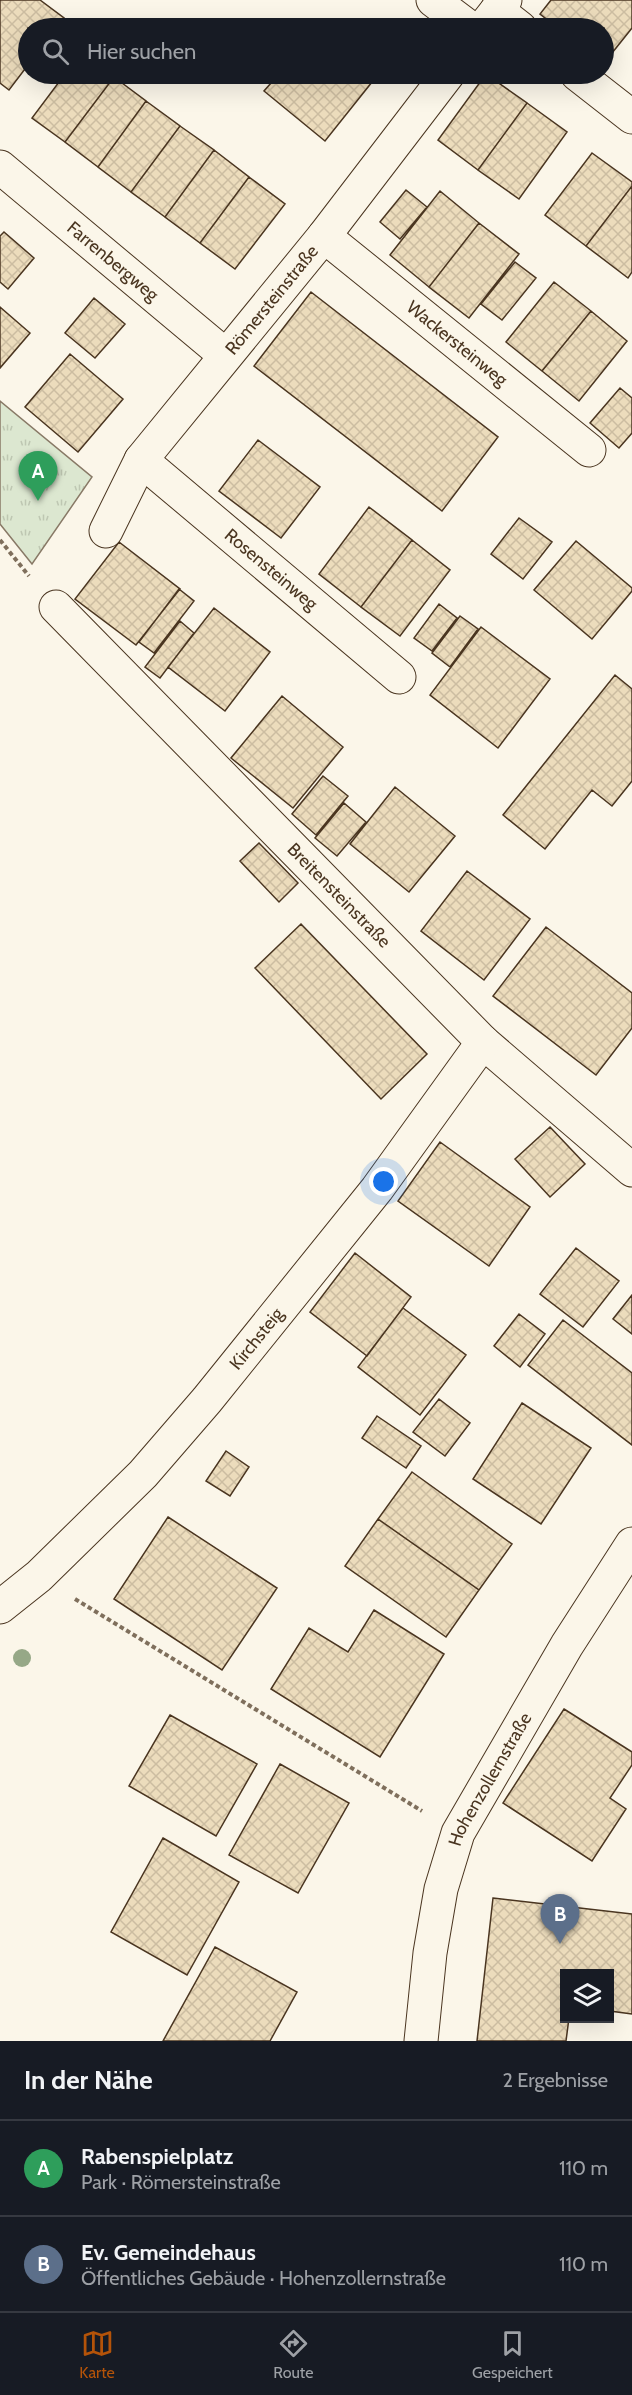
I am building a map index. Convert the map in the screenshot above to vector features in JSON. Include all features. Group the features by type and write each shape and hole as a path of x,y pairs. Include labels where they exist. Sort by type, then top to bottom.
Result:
{"street":[{"path":"433,0 457,18"},
{"name":"Römersteinstraße","path":"106,531 141,460 324,236 440,84"},
{"path":"590,84 632,117"},
{"name":"Farrenbergweg","path":"0,167 225,356"},
{"name":"Wackersteinweg","path":"324,236 589,450"},
{"name":"Rosensteinweg","path":"141,460 399,678"},
{"name":"Breitensteinstraße","path":"56,607 483,1042 632,1170"},
{"name":"Kirchsteig","path":"0,1607 39,1576 143,1474 207,1400 377,1189 483,1042"},
{"name":"Hohenzollernstraße","path":"421,2041 430,1953 441,1889 458,1833 567,1645 632,1544"}],"path":[{"path":"39,1576 268,1719 458,1833"}],"green space":[{"path":"0,401 92,477 32,564 0,524"}],"building":[{"path":"0,0 40,0 64,18 18,18 18,78 9,90 0,83"},
{"path":"551,0 632,0 632,28 614,50 614,18 545,18 540,14"},
{"path":"58,84 109,84 65,142 32,118"},
{"path":"109,84 123,84 146,101 98,167 65,142"},
{"path":"270,84 370,84 325,141 264,91"},
{"path":"479,84 500,84 527,103 478,170 438,140"},
{"path":"146,101 180,126 131,192 98,167"},
{"path":"527,103 567,132 519,199 478,170"},
{"path":"180,126 214,150 165,217 131,192"},
{"path":"214,150 249,177 200,243 165,217"},
{"path":"592,153 632,182 632,186 586,246 545,215"},
{"path":"249,177 285,204 235,269 200,243"},
{"path":"632,186 632,272 628,278 586,246"},
{"path":"406,190 427,207 400,239 380,222"},
{"path":"440,191 479,223 429,287 390,255"},
{"path":"479,223 519,254 469,318 429,287"},
{"path":"4,232 34,258 8,289 0,282 0,236"},
{"path":"515,262 536,278 502,320 481,304"},
{"path":"554,282 591,311 542,371 506,342"},
{"path":"311,292 498,437 442,511 254,366"},
{"path":"94,298 125,324 95,358 65,333"},
{"path":"0,307 30,333 0,368"},
{"path":"591,311 627,341 579,401 542,371"},
{"path":"70,354 123,399 78,452 25,407"},
{"path":"620,388 632,398 632,433 619,448 590,423"},
{"path":"258,440 320,487 281,538 219,491"},
{"path":"369,507 412,540 361,607 319,574"},
{"path":"519,518 552,542 523,579 491,554"},
{"path":"412,540 450,570 400,636 361,607"},
{"path":"576,541 632,588 632,591 592,639 534,590"},
{"path":"119,542 180,589 136,645 75,599"},
{"path":"179,589 194,601 154,653 139,642"},
{"path":"439,604 457,618 432,651 414,638"},
{"path":"214,608 270,652 225,711 168,667"},
{"path":"460,616 478,629 450,667 432,653"},
{"path":"180,621 194,633 160,678 145,667"},
{"path":"481,627 550,679 498,748 430,695"},
{"path":"615,675 632,689 632,781 612,806 592,790 545,849 503,815"},
{"path":"282,696 343,747 293,808 231,758"},
{"path":"323,776 348,796 316,835 292,814"},
{"path":"395,787 455,836 409,892 350,844"},
{"path":"344,803 366,822 337,856 315,838"},
{"path":"259,843 298,883 279,902 240,861"},
{"path":"467,871 530,919 484,980 421,931"},
{"path":"301,924 427,1054 381,1099 255,968"},
{"path":"546,927 632,993 632,1028 596,1075 493,996"},
{"path":"550,1127 585,1164 550,1197 515,1159"},
{"path":"440,1142 530,1207 489,1266 398,1201"},
{"path":"576,1248 619,1281 583,1327 540,1294"},
{"path":"355,1253 411,1297 367,1356 310,1312"},
{"path":"632,1295 632,1334 613,1319"},
{"path":"403,1308 466,1355 420,1415 358,1367"},
{"path":"519,1314 545,1334 520,1367 494,1346"},
{"path":"563,1320 632,1373 632,1445 528,1365"},
{"path":"439,1399 470,1423 445,1456 413,1432"},
{"path":"522,1403 591,1448 541,1524 473,1479"},
{"path":"377,1416 421,1446 406,1468 362,1438"},
{"path":"226,1451 249,1467 230,1496 206,1481"},
{"path":"412,1472 512,1544 479,1590 378,1519"},
{"path":"168,1517 277,1588 222,1670 114,1599"},
{"path":"378,1519 479,1590 446,1637 345,1566"},
{"path":"374,1610 444,1654 380,1757 271,1689 309,1628 348,1652"},
{"path":"564,1709 632,1752 632,1765 610,1798 626,1809 592,1861 503,1803"},
{"path":"170,1715 257,1764 216,1836 129,1786"},
{"path":"280,1764 349,1803 298,1893 229,1855"},
{"path":"163,1838 239,1882 187,1975 111,1932"},
{"path":"493,1898 632,1914 632,2014 614,2012 614,1969 560,1969 560,2023 568,2023 566,2041 477,2041"},
{"path":"215,1947 297,1992 270,2041 163,2041"}],"place":[{"name":"Rabenspielplatz","path":"38,501"},
{"name":"Ev. Gemeindehaus","path":"560,1944"}]}
